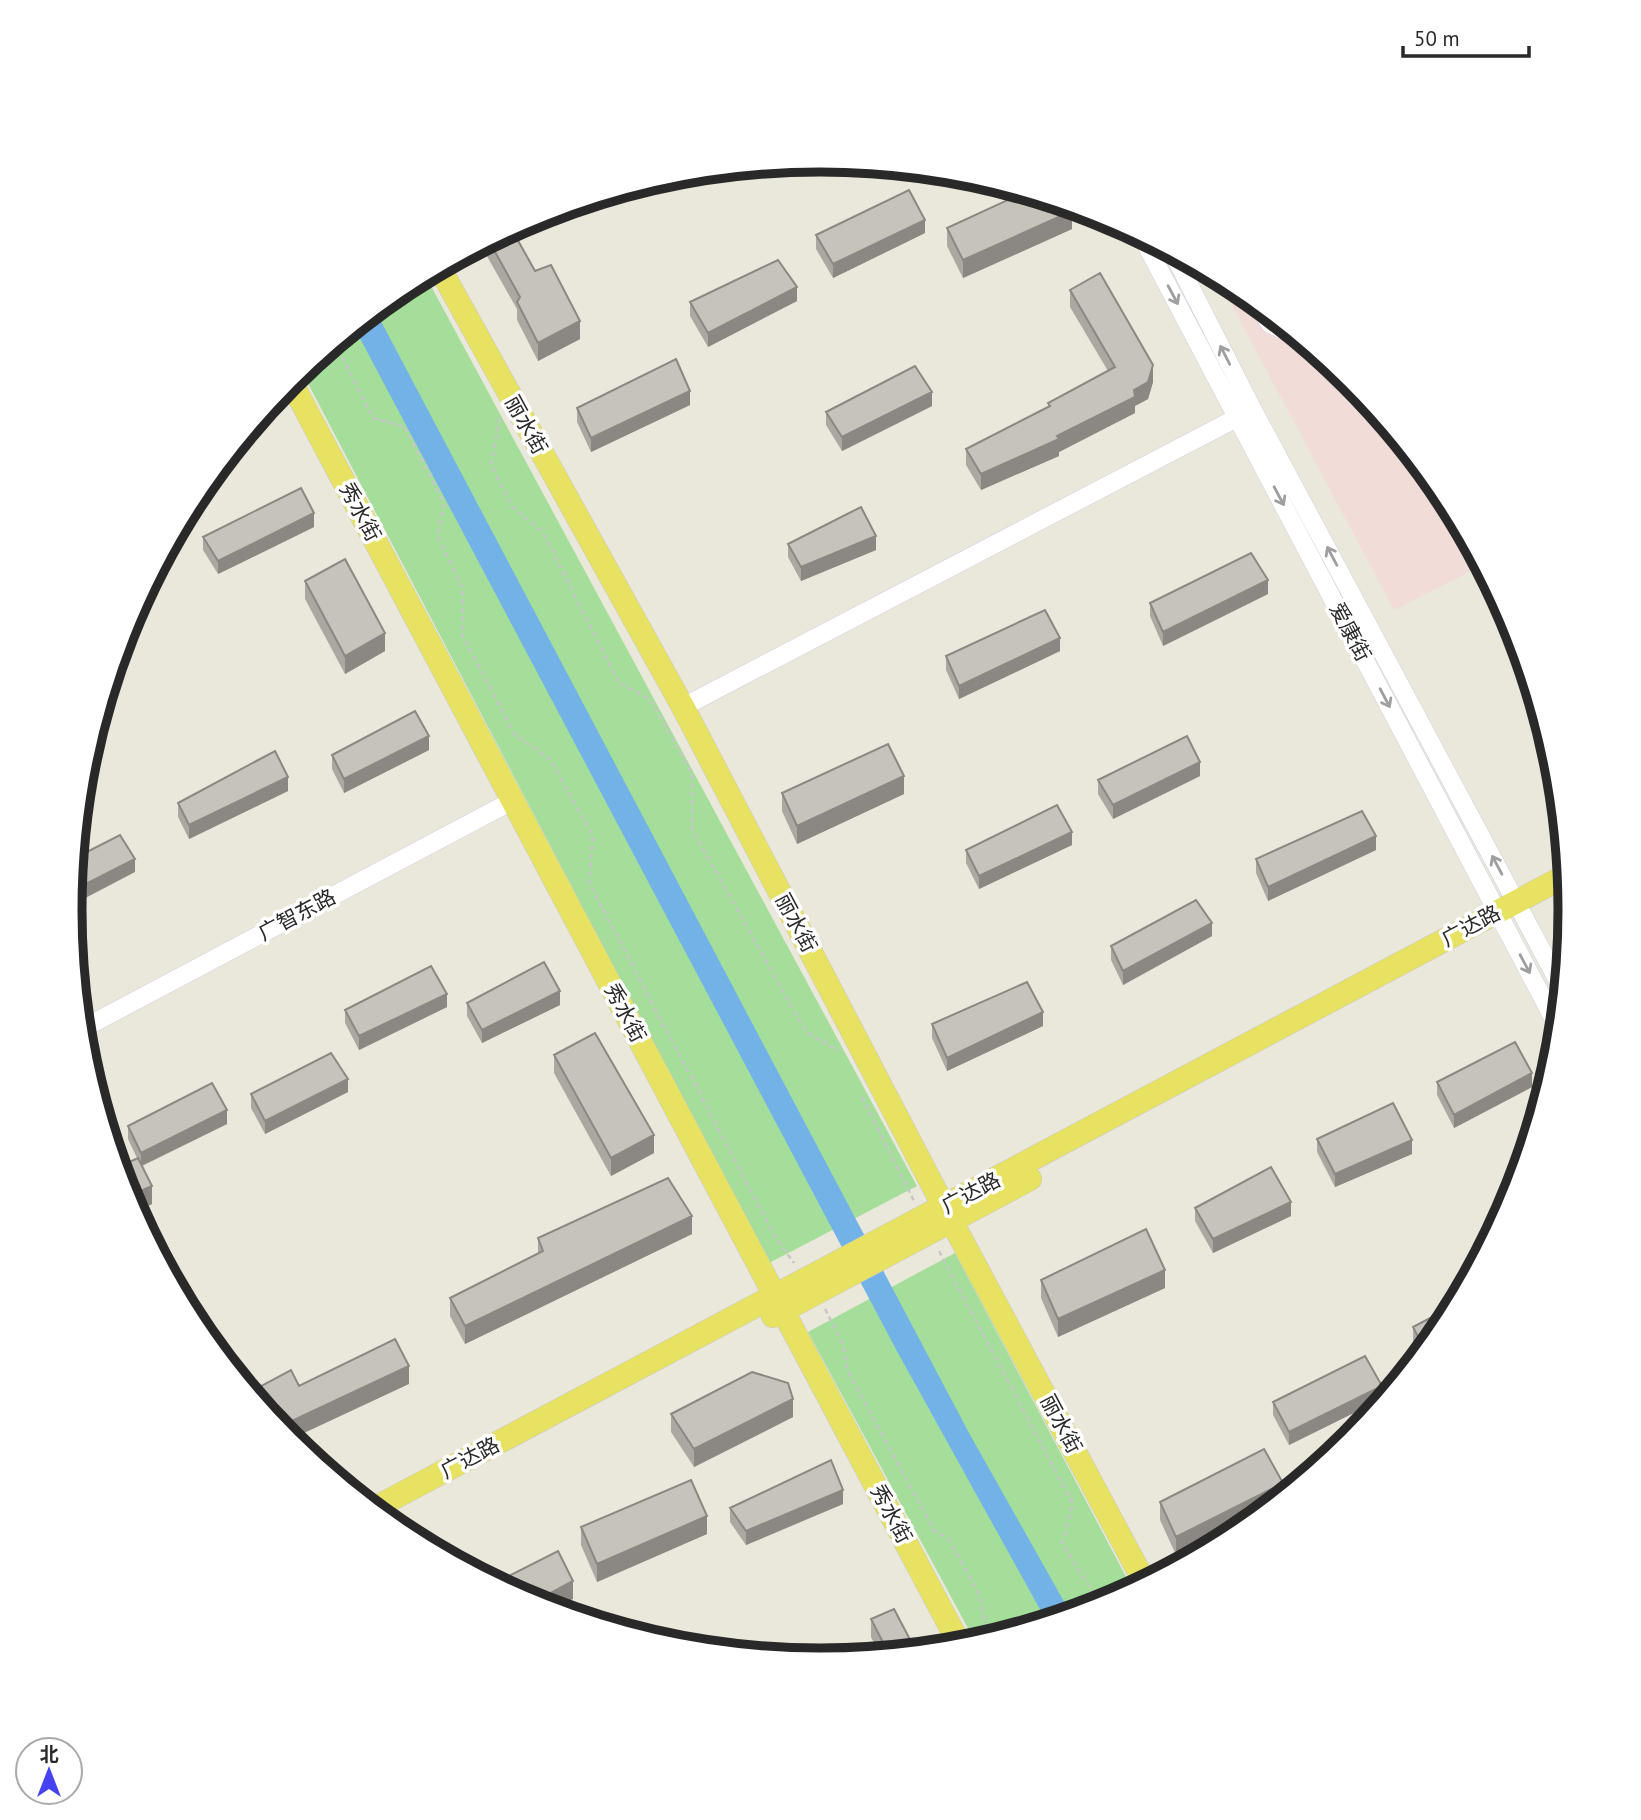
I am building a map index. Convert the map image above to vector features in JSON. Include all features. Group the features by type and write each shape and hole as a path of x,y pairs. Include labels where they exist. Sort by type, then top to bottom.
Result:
{"main road":[{"name":"丽水街","path":"444,275 683,707 1141,1575"},
{"name":"秀水街","path":"296,391 955,1636"},
{"name":"广达路","path":"396,1514 780,1303 1511,913 1558,881"},
{"name":"广达路","path":"1511,913 1558,895"},
{"name":"广达路","path":"382,1504 780,1303"}],"street":[{"name":"爱康街","path":"1150,250 1246,414 1511,913 1551,1010"},
{"name":"爱康街","path":"1190,271 1246,414"},
{"path":"683,707 1246,414"},
{"name":"广智东路","path":"92,1024 512,801"},
{"name":"爱康街","path":"1511,913 1555,978"}],"path":[{"path":"339,351 373,418 405,427 444,503 438,536 463,590 462,634 514,735 550,759 593,836 589,883 777,1241 812,1286 843,1344 848,1372 914,1494 934,1530 949,1540 979,1594 986,1629"},
{"path":"505,388 491,465 512,507 542,531 619,683 650,699 692,774 692,829 806,1032 840,1052"},
{"path":"858,1087 926,1226 1073,1504 1062,1544 1096,1595"}],"shaded area":[{"path":"1225,293 1270,324 1307,355 1376,423 1434,500 1475,569 1394,610"}],"green space":[{"path":"430,284 917,1186 769,1263 306,380 371,324"},
{"path":"955,1253 1128,1581 1058,1609 970,1633 808,1332"}],"water":[{"path":"379,318 969,1433 1066,1606 1042,1614 898,1353 358,335"}],"building":[{"path":"909,190 925,220 833,264 816,235"},
{"path":"1013,197 1066,214 963,260 947,228"},
{"path":"516,238 535,271 551,265 580,321 538,343 517,302 520,297 493,248"},
{"path":"778,260 797,287 708,333 690,302"},
{"path":"1100,273 1153,365 1148,382 1134,390 1135,397 1057,436 1059,439 981,474 966,449 1050,406 1048,403 1115,367 1070,290"},
{"path":"676,359 690,391 591,438 577,408"},
{"path":"915,366 932,392 842,437 826,412"},
{"path":"301,488 314,513 218,561 203,537"},
{"path":"861,507 876,536 801,567 788,544"},
{"path":"1251,553 1268,580 1163,632 1150,603"},
{"path":"345,559 385,633 345,656 305,581"},
{"path":"1045,610 1060,638 959,686 946,656"},
{"path":"415,711 429,736 344,779 332,755"},
{"path":"1187,736 1200,762 1113,805 1098,780"},
{"path":"888,744 904,776 797,826 782,793"},
{"path":"275,751 288,777 189,825 178,803"},
{"path":"1057,805 1072,832 979,876 966,850"},
{"path":"1362,811 1376,836 1268,887 1256,859"},
{"path":"120,835 135,859 83,885 85,853"},
{"path":"1196,900 1212,923 1123,971 1111,946"},
{"path":"544,962 560,991 482,1030 467,1003"},
{"path":"431,966 447,994 359,1036 345,1010"},
{"path":"1027,982 1043,1012 947,1058 932,1024"},
{"path":"595,1033 654,1135 611,1158 554,1055"},
{"path":"1515,1042 1532,1073 1454,1115 1437,1082"},
{"path":"331,1053 348,1079 265,1121 251,1094"},
{"path":"212,1083 227,1110 141,1153 128,1126"},
{"path":"1393,1103 1412,1140 1335,1174 1317,1139"},
{"path":"138,1158 152,1186 138,1192 127,1163"},
{"path":"1271,1167 1291,1202 1213,1239 1195,1208"},
{"path":"668,1178 692,1216 465,1326 450,1298 543,1251 538,1238"},
{"path":"1146,1229 1165,1270 1058,1319 1041,1280"},
{"path":"1438,1314 1420,1340 1413,1327"},
{"path":"395,1339 409,1366 289,1422 258,1388 291,1370 299,1386"},
{"path":"1365,1356 1382,1386 1289,1432 1273,1402"},
{"path":"752,1372 788,1383 793,1399 694,1449 671,1414"},
{"path":"1264,1449 1283,1483 1176,1537 1160,1502"},
{"path":"831,1460 843,1490 746,1531 730,1508"},
{"path":"691,1480 707,1516 597,1564 581,1527"},
{"path":"558,1551 573,1581 547,1595 506,1577"},
{"path":"894,1609 912,1643 885,1645 871,1619"}]}
